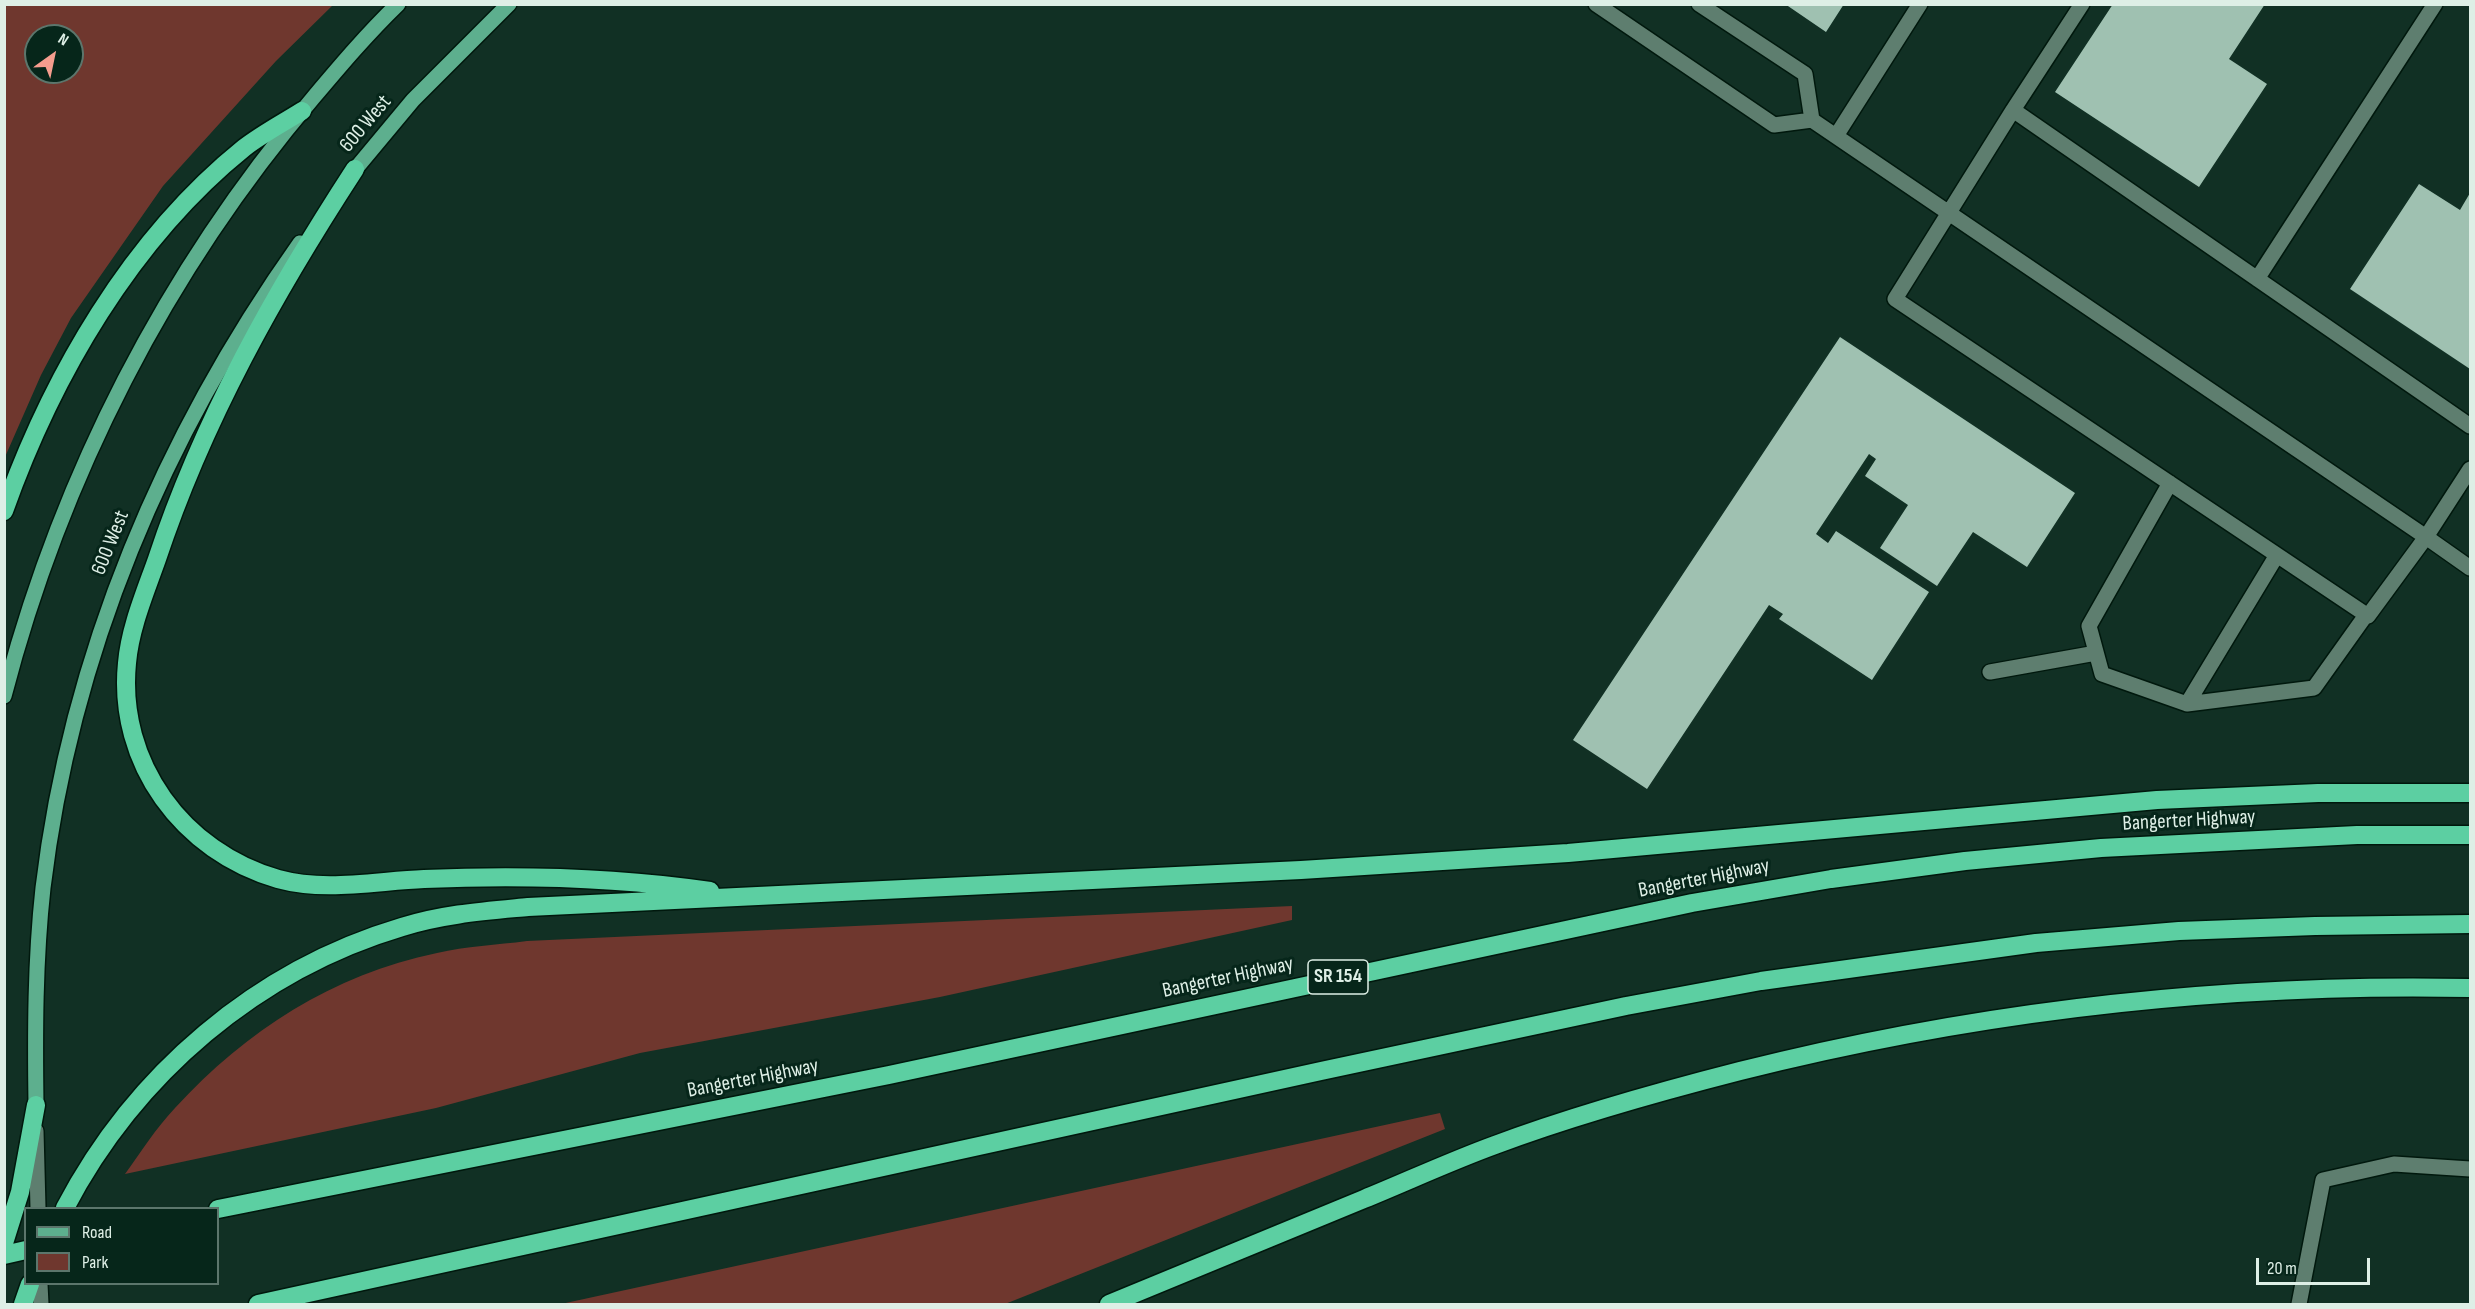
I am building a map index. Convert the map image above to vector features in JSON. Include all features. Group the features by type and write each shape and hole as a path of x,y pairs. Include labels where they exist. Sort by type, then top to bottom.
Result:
{"highway":[{"path":"4,511 70,362 101,310 132,267 201,187 245,147 302,111"},
{"path":"355,169 292,268 231,382 196,457 165,533 139,611 131,636 126,688 129,721 138,753 152,784 171,812 196,836 223,856 280,879 311,884 341,884 436,879 582,878 670,885 756,897"},
{"path":"66,1207 74,1191 112,1135 144,1094 176,1059 258,992 314,961 353,943 403,926 486,910 1301,870 1568,853 2157,800 2318,793 2470,793"},
{"name":"Bangerter Highway","path":"219,1209 889,1075 1692,903 1831,879 1965,861 2101,848 2357,835 2470,835"},
{"path":"258,1305 1343,1066 1626,1006 1761,981 1943,955 2072,940 2179,931 2470,924"},
{"path":"1109,1305 1496,1144 1595,1111 1694,1082 1794,1057 1996,1019 2099,1005 2271,991 2470,987"},
{"path":"4,1243 20,1192 36,1105"},
{"path":"4,1255 24,1250"},
{"path":"23,1305 30,1285"}],"main road":[{"path":"4,696 19,641 65,507 114,402 182,275 268,151 370,31 398,4"},
{"name":"600 West","path":"36,1105 35,995 43,890 66,753 104,620 127,555 154,492 204,393 280,270 355,169 413,100 509,4"}],"street":[{"path":"1596,4 1774,125 1812,120 2470,568"},
{"path":"1699,4 1804,74 1812,120"},
{"path":"1836,136 1920,4"},
{"path":"2082,4 1895,298 2366,615"},
{"path":"2257,279 2435,4"},
{"path":"2013,110 2470,426"},
{"path":"2170,483 2089,626 2102,674 2187,704 2314,688 2426,537 2470,469"},
{"path":"2187,704 2277,555"},
{"path":"1990,672 2096,653"},
{"name":"600 West","path":"36,1105 38,1207"},
{"path":"2299,1305 2323,1180 2394,1164 2470,1169"},
{"path":"40,1285 41,1305"}],"green space":[{"path":"5,4 333,5 276,61 163,186 71,318 41,375 5,457"},
{"path":"1292,906 1292,920 940,997 640,1053 436,1108 125,1174 175,1108 232,1054 262,1030 327,991 399,963 437,953 527,941"},
{"path":"1440,1113 1445,1129 1005,1304 561,1304"}],"building":[{"path":"1785,4 1844,4 1826,32"},
{"path":"2113,4 2265,4 2229,59 2267,84 2199,187 2055,92"},
{"path":"2419,184 2460,210 2470,193 2470,369 2350,289"},
{"path":"1840,337 2075,493 2027,567 1973,532 1937,586 1880,548 1908,505 1865,476 1876,459 1869,454 1816,534 1828,543 1836,531 1929,592 1872,680 1779,619 1783,614 1769,605 1647,789 1573,740"}]}
